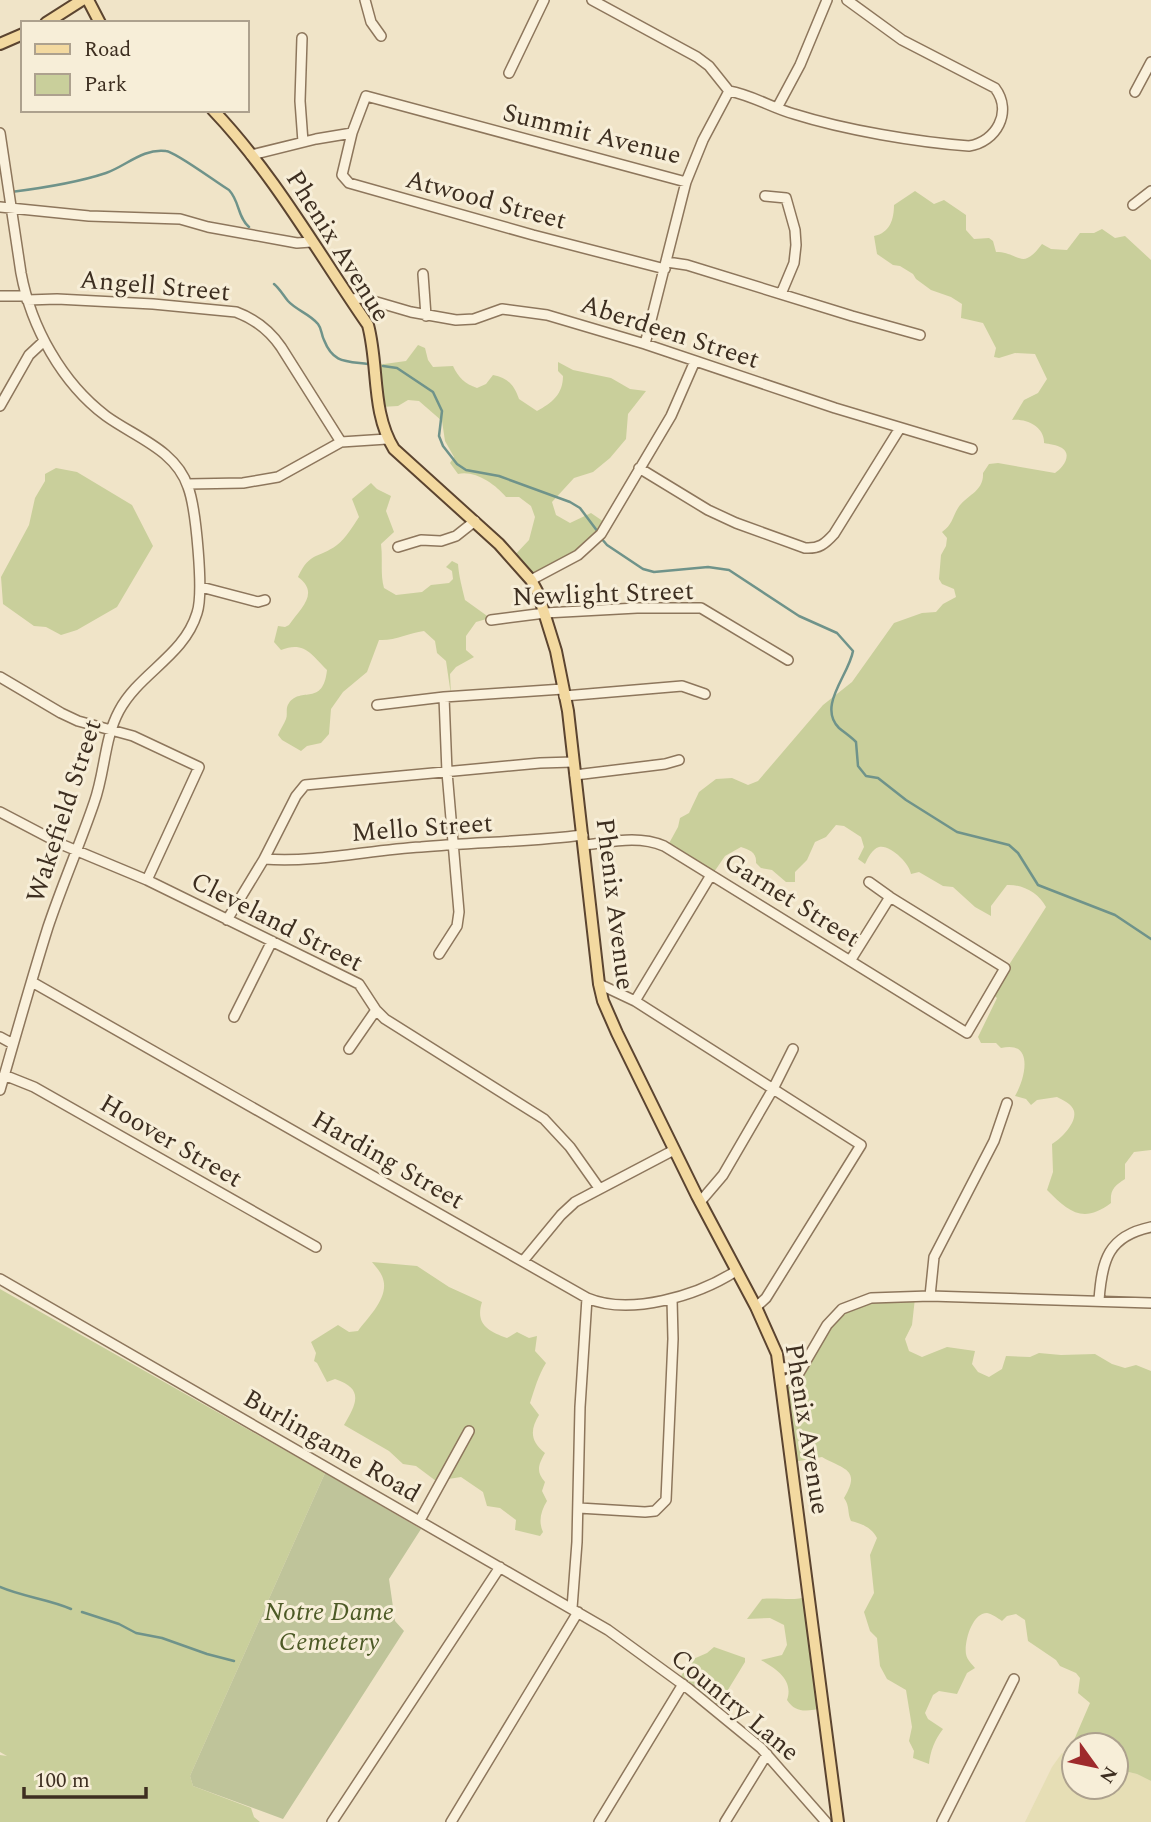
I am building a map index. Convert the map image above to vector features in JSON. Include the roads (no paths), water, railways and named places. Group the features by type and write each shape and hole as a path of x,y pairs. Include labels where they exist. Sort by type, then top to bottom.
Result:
{"main road":[{"path":"49,21 82,0"},
{"path":"88,0 99,21"},
{"path":"0,44 21,35"},
{"name":"Phenix Avenue","path":"215,112 251,155 368,325 372,339 380,416 387,439 394,449 475,521 515,561 531,580 545,614 556,650 564,692 603,1002 700,1202 756,1307 772,1341 779,1368 838,1822"}],"street":[{"path":"365,0 371,22 381,36"},
{"path":"509,73 544,0"},
{"path":"592,0 697,57 709,66 729,91 742,93 795,115 861,129 969,146 978,145 992,136 1003,113 1003,104 995,88 910,45 847,0"},
{"path":"778,108 795,77 827,0"},
{"path":"302,38 300,101 303,142"},
{"path":"1135,92 1151,62"},
{"name":"Summit Avenue","path":"352,133 366,96 686,182 703,140 729,91"},
{"name":"Wakefield Street","path":"0,133 26,298 44,341 65,372 91,402 107,417 169,457 188,484 201,587 198,612 188,634 165,662 128,697 111,730 96,800 49,926 0,1090"},
{"path":"251,155 352,133"},
{"name":"Atwood Street","path":"352,133 342,166 342,176 349,183 533,235 666,265"},
{"path":"645,344 686,182"},
{"path":"1133,205 1151,191"},
{"path":"765,196 786,198 795,230 794,263 781,293"},
{"path":"0,207 89,216 180,219 284,241 311,242"},
{"path":"666,265 688,265 920,335"},
{"path":"423,274 426,316"},
{"name":"Angell Street","path":"0,296 153,304 213,309 247,316 273,336 341,442"},
{"name":"Aberdeen Street","path":"351,299 363,298 426,316 474,319 502,309 547,316 645,344 972,449"},
{"path":"0,406 29,355 44,341"},
{"path":"531,580 578,555 597,538 681,396 695,361"},
{"path":"639,468 708,510 736,523 814,549 827,542 900,428"},
{"path":"188,484 243,483 278,477 341,442 387,439"},
{"path":"398,547 421,540 441,541 456,536 475,521"},
{"path":"201,587 258,602 265,600"},
{"name":"Newlight Street","path":"491,620 637,608 701,608 788,660"},
{"path":"0,677 61,713 153,745 199,767 147,880"},
{"path":"377,705 444,697 682,686 705,694"},
{"path":"439,954 459,921 444,697"},
{"path":"575,775 679,760"},
{"path":"227,920 264,859 296,796 305,785 573,762"},
{"name":"Cleveland Street","path":"0,812 64,845 147,880 359,984 385,1019 544,1119 570,1147 598,1188"},
{"name":"Mello Street","path":"264,859 290,859 421,846 583,840"},
{"name":"Garnet Street","path":"583,840 648,840 664,846 967,1032 1005,968 890,897"},
{"path":"635,1001 711,875"},
{"path":"850,961 890,897 869,882"},
{"path":"234,1017 272,942"},
{"name":"Harding Street","path":"32,982 587,1298 612,1306 672,1299 715,1284 736,1272"},
{"path":"599,984 635,1001 861,1144 766,1298 756,1307"},
{"path":"349,1049 376,1010"},
{"path":"0,1037 13,1044"},
{"path":"700,1202 723,1175 793,1049"},
{"name":"Hoover Street","path":"4,1075 34,1087 316,1247"},
{"path":"930,1296 934,1257 994,1141 1007,1103"},
{"path":"523,1261 567,1208 598,1188 674,1150"},
{"path":"1099,1300 1103,1265 1114,1246 1131,1233 1151,1227"},
{"name":"Burlingame Road","path":"0,1279 575,1610 641,1654"},
{"path":"781,1383 794,1377 827,1325 847,1305 871,1298 930,1296 1151,1303"},
{"path":"451,1822 575,1610 580,1407 587,1298"},
{"path":"579,1508 645,1512 655,1511 666,1500 673,1339 672,1299"},
{"path":"779,1368 802,1367"},
{"path":"419,1520 469,1431"},
{"path":"332,1822 500,1567"},
{"name":"Country Lane","path":"641,1654 683,1684 767,1754 826,1822"},
{"path":"943,1822 1014,1679"},
{"path":"600,1822 683,1684"},
{"path":"725,1822 767,1754"}],"waterway":[{"path":"11,192 83,180 106,173 150,152 166,151 229,190 249,227"},
{"path":"274,284 291,304 318,324 331,353 341,360 368,364"},
{"path":"383,366 397,368 433,392 442,411 439,436 457,464 466,470 499,476 570,502 580,508 598,532"},
{"path":"601,538 643,569 654,572 708,567 729,570 799,616 837,633 853,651 836,690 831,710 839,728 856,742 858,766 866,776 878,778 906,800 957,832 1009,845 1018,853 1038,885 1115,915 1151,939"},
{"path":"0,1587 71,1609"},
{"path":"82,1612 119,1624 136,1633 162,1638 234,1661"}],"park label":[{"name":"Notre Dame Cemetery","path":"329,1627"}]}
